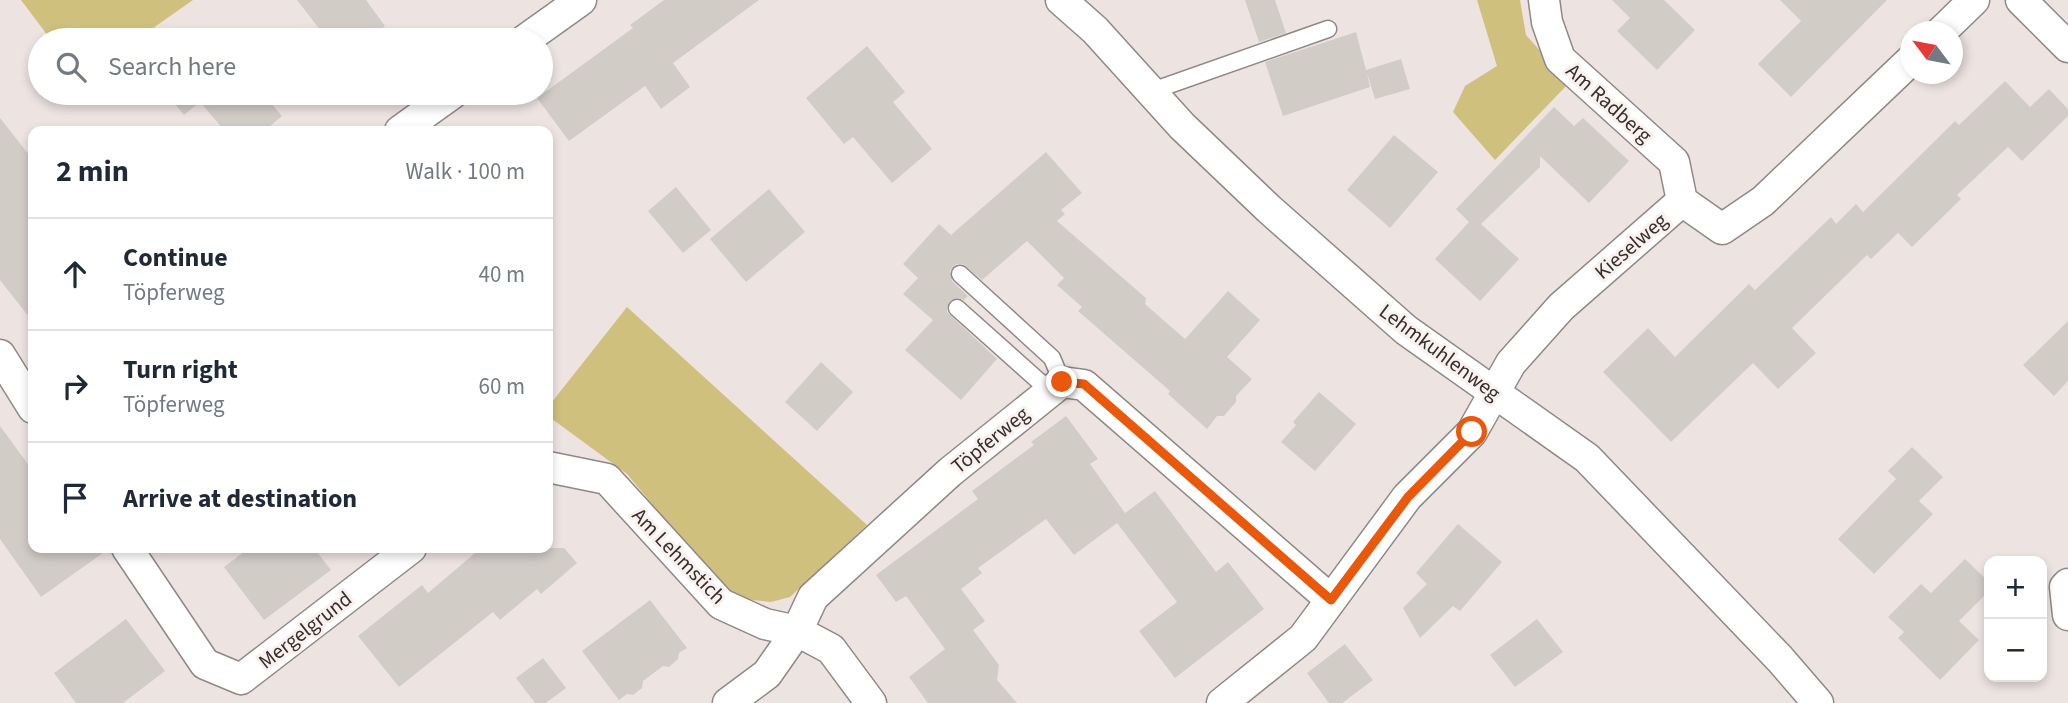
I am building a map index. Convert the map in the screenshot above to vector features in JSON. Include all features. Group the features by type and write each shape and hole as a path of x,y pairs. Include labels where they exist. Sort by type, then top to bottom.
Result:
{"street":[{"path":"542,28 581,0"},
{"name":"Lehmkuhlenweg","path":"1061,0 1095,30 1182,126 1269,209 1396,322 1587,458 1780,659 1818,703"},
{"name":"Am Radberg","path":"1544,0 1547,22 1560,59 1674,162 1682,201"},
{"path":"1953,21 1975,0"},
{"path":"2021,0 2068,47"},
{"name":"Kieselweg","path":"1494,392 1511,363 1561,307 1682,201 1722,229 1763,201 1900,71"},
{"path":"407,126 436,105"},
{"path":"0,355 28,394"},
{"path":"1056,386 1084,384 1331,600"},
{"name":"Töpferweg","path":"728,703 767,674 797,631 813,597 950,472 1056,386"},
{"path":"1222,703 1303,638 1408,497 1472,432 1494,392"},
{"name":"Am Lehmstich","path":"553,468 607,479 721,604 765,625 797,631 831,649 871,703"},
{"name":"Mergelgrund","path":"130,553 205,664 241,679 405,553"},
{"path":"2068,584 2065,587 2068,615"}],"lane":[{"path":"1152,91 1328,29"},
{"path":"960,274 1052,358 1056,386"},
{"path":"957,308 1056,386"}],"shaded area":[{"path":"21,0 193,0 153,28 42,28"},
{"path":"1477,0 1520,0 1526,35 1569,83 1495,160 1453,112 1465,86 1497,66"},
{"path":"627,307 867,525 790,597 771,602 743,599 721,587 627,474 553,420 553,401"}],"building":[{"path":"297,0 366,0 385,26 382,28 319,28"},
{"path":"664,0 759,0 673,63 690,87 661,109 645,86 569,141 542,105 553,105 553,86 633,28 630,25"},
{"path":"1245,0 1275,0 1286,33 1259,42"},
{"path":"1612,0 1664,0 1695,30 1657,70 1617,31 1630,18"},
{"path":"1780,0 1887,0 1791,97 1758,64 1801,21"},
{"path":"1356,32 1366,70 1401,59 1410,89 1375,99 1367,73 1370,87 1283,116 1265,62"},
{"path":"867,46 905,92 893,102 932,149 892,183 853,137 844,144 806,98"},
{"path":"2005,81 2030,107 2049,89 2068,109 2068,116 2022,161 2008,147 1957,195 1961,199 1912,247 1898,233 1871,259 1867,255 1792,328 1816,353 1778,389 1753,363 1671,442 1603,372 1648,328 1675,357 1749,284 1755,290 1831,217 1836,224 1856,204 1863,212 1955,121 1959,125"},
{"path":"176,105 196,105 184,115"},
{"path":"203,105 273,105 282,116 270,126 221,126"},
{"path":"1554,107 1574,126 1583,118 1629,161 1589,203 1540,156 1540,167 1481,224 1519,259 1480,301 1435,259 1469,222 1456,209"},
{"path":"0,118 28,154 28,316 0,280"},
{"path":"1394,135 1438,172 1390,228 1347,190"},
{"path":"1046,152 1082,193 1061,210 1065,214 1057,221 1146,298 1145,304 1185,339 1228,291 1260,320 1227,357 1252,379 1236,396 1236,402 1224,416 1217,416 1207,429 1168,394 1170,391 1078,311 1082,307 1057,285 1064,278 1027,241 982,280 963,264 956,264 950,271 952,281 968,296 964,300 958,298 950,301 947,312 997,359 961,400 905,350 933,320 903,294 918,278 903,264 939,224 951,235"},
{"path":"676,187 711,230 683,253 648,211"},
{"path":"769,189 805,232 746,282 710,239"},
{"path":"2068,321 2068,381 2054,396 2023,365"},
{"path":"821,362 853,392 817,431 785,402"},
{"path":"1319,392 1356,424 1315,471 1281,442 1296,425 1293,422"},
{"path":"1066,416 1098,459 1090,464 1125,513 1155,491 1216,572 1228,562 1264,609 1175,678 1139,631 1177,602 1117,523 1074,555 1046,519 978,568 982,573 961,589 985,621 973,630 999,665 997,680 1017,703 928,703 909,677 945,649 906,596 896,602 876,575 978,499 972,491 1034,445 1031,442"},
{"path":"0,426 28,464 28,553 103,553 41,597 0,539"},
{"path":"1912,447 1943,477 1919,501 1933,514 1874,574 1838,539 1896,479 1888,471"},
{"path":"1458,524 1502,562 1460,611 1453,606 1420,638 1403,608 1427,584 1416,573"},
{"path":"553,548 564,548 577,563 541,594 537,589 500,620 493,612 399,687 358,636 422,585 428,593 475,553 553,553"},
{"path":"242,553 318,553 331,570 264,620 224,567"},
{"path":"1965,559 1984,577 1984,596 1959,621 1979,640 1940,680 1898,638 1904,632 1888,617 1921,584 1931,593"},
{"path":"650,600 687,648 679,653 678,659 669,667 663,666 643,681 642,688 633,695 627,694 619,700 582,651"},
{"path":"126,619 165,671 123,703 76,703 54,673"},
{"path":"1537,619 1563,652 1515,687 1490,655"},
{"path":"1345,644 1373,680 1342,703 1329,703 1307,673"},
{"path":"543,658 566,688 546,703 535,703 516,678"}],"route":[{"path":"1062,382 1084,384 1331,600 1408,497 1472,432"}]}
